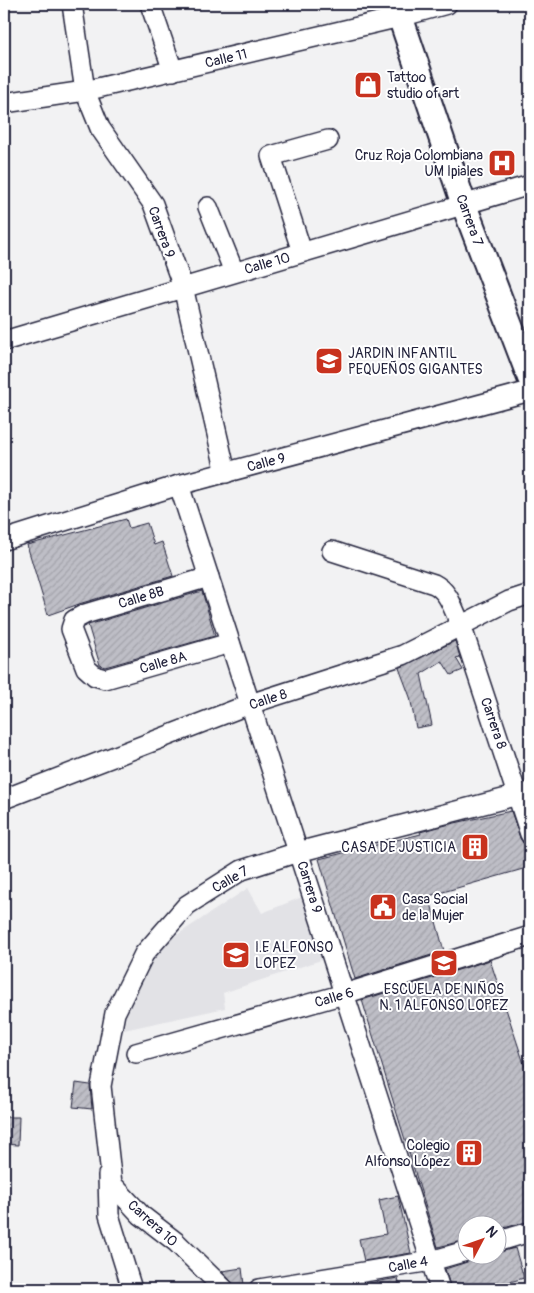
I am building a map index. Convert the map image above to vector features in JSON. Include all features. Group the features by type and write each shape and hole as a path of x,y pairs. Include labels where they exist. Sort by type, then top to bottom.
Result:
{"main road":[{"name":"Carrera 7","path":"398,11 464,205 530,378"}],"street":[{"name":"Carrera 9","path":"72,4 85,91 100,128 153,204 183,287 226,473"},
{"path":"150,4 173,71"},
{"name":"Calle 11","path":"4,103 85,91 173,71 398,11 447,4"},
{"path":"302,252 271,156 328,140"},
{"name":"Calle 10","path":"4,341 530,185"},
{"path":"208,207 234,272"},
{"name":"Calle 9","path":"4,540 179,485 530,391"},
{"name":"Carrera 9","path":"179,485 440,1289"},
{"name":"Carrera 8","path":"332,551 434,584 447,594 524,794 530,834"},
{"name":"Calle 8B","path":"95,676 86,668 71,629 74,620 85,614 209,577"},
{"name":"Calle 8","path":"4,799 250,704 403,655 458,619 530,594"},
{"name":"Calle 8A","path":"95,676 106,679 230,642"},
{"name":"Calle 7","path":"108,1144 101,1086 115,1013 144,954 188,905 242,870 298,852 524,794"},
{"name":"Calle 6","path":"136,1053 344,994 530,936"},
{"path":"108,1144 109,1215 132,1289"},
{"name":"Carrera 10","path":"108,1144 112,1184 141,1214 176,1242 224,1289"},
{"path":"506,1239 530,1232"},
{"name":"Calle 4","path":"259,1289 431,1261 456,1253"}],"shaded area":[{"path":"506,151 511,172 499,176 493,155"},
{"name":"I.E ALFONSO LOPEZ","path":"248,888 262,913 302,897 321,960 223,993 225,1008 124,1030 127,1011 156,949"}],"building":[{"path":"126,519 129,528 147,523 154,545 162,542 173,576 48,615 27,545"},
{"path":"202,591 215,636 105,667 100,665 88,625"},
{"path":"455,641 460,657 456,658 463,670 451,675 442,661 421,674 432,725 416,728 410,697 399,668"},
{"name":"Casa Social de la Mujer","path":"511,811 520,838 523,843 529,845 525,846 530,867 429,896 444,951 355,979 319,859 421,834 420,832 450,824"},
{"name":"Colegio Alfonso López","path":"490,960 530,1082 530,1221 506,1227 506,1216 456,1216 456,1242 438,1247 362,1000"},
{"path":"76,1083 90,1085 92,1109 73,1107"},
{"path":"4,1117 19,1117 18,1145 4,1144"},
{"path":"398,1196 411,1253 364,1261 359,1239 386,1234 379,1200"},
{"path":"515,1248 524,1278 485,1289 451,1289 445,1269 456,1266 506,1266 506,1250"},
{"path":"242,1268 244,1285 235,1286 222,1271"},
{"path":"398,1278 400,1289 370,1289 369,1283"}],"place":[{"name":"Tattoo studio of art","path":"368,85"},
{"name":"Cruz Roja Colombiana UM Ipiales","path":"502,163"},
{"name":"JARDIN INFANTIL PEQUEÑOS GIGANTES","path":"329,361"},
{"name":"CASA DE JUSTICIA","path":"475,847"},
{"name":"Casa Social de la Mujer","path":"383,907"},
{"name":"I.E ALFONSO LOPEZ","path":"236,955"},
{"name":"ESCUELA DE NIÑOS N. 1 ALFONSO LOPEZ","path":"444,963"},
{"name":"Colegio Alfonso López","path":"469,1153"}]}
